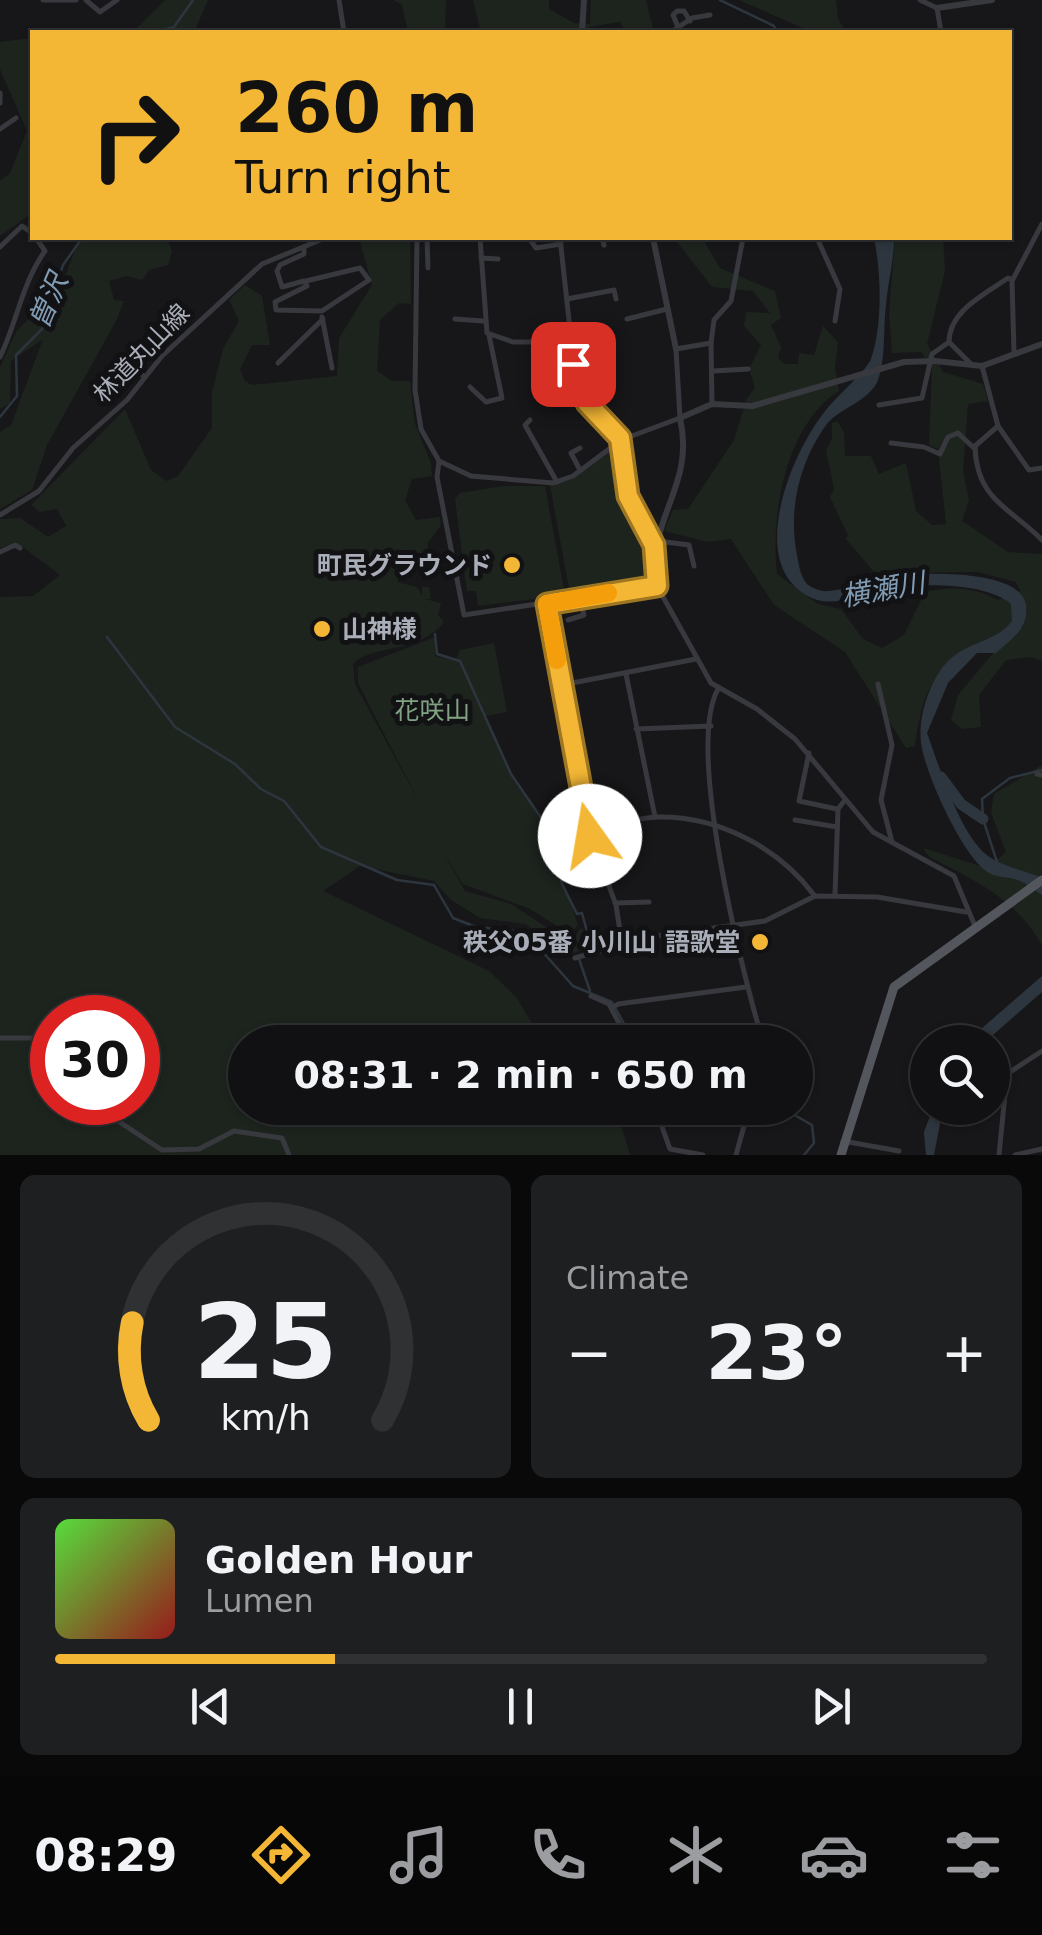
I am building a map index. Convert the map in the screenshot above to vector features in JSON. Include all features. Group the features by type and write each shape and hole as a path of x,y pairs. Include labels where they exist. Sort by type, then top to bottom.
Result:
{"main road":[{"path":"841,1155 894,987 1042,880"}],"street":[{"path":"44,0 76,0"},
{"path":"86,0 100,12 117,0"},
{"path":"339,0 344,30"},
{"path":"582,30 584,0"},
{"path":"920,0 937,8 992,0"},
{"path":"937,8 940,30"},
{"path":"678,28 674,13 684,11 690,21"},
{"path":"674,30 706,13 710,15"},
{"path":"0,93 0,103"},
{"path":"0,129 16,118"},
{"path":"1014,353 1012,281 1042,224"},
{"path":"0,248 22,226 30,232"},
{"path":"0,357 14,331 26,276 45,252 37,240"},
{"name":"林道丸山線","path":"0,514 39,492 74,448 162,356 262,264 320,240"},
{"path":"417,240 415,390 421,429 439,461 438,477 462,612 467,617 657,586"},
{"path":"426,240 428,268"},
{"path":"470,388 486,402 502,398 483,321 480,240"},
{"path":"530,240 536,248 560,241 569,342 587,403 621,440 628,496 655,543"},
{"path":"653,240 670,308 686,448 684,468 655,543 657,586 696,659 718,689 757,709 809,754 873,832 954,876 976,928"},
{"path":"712,404 714,320 730,301 742,240"},
{"path":"818,240 840,289 835,321"},
{"path":"304,247 302,256 277,270 282,287 306,281 360,268 368,273 366,286 322,311 282,312 274,307 275,302 305,289 306,281"},
{"path":"481,258 498,259"},
{"path":"880,405 922,398 932,354 948,342 958,314 1008,278 1012,281"},
{"path":"567,300 614,290 616,300"},
{"path":"627,320 670,308"},
{"path":"322,311 332,368"},
{"path":"278,363 323,319"},
{"path":"456,319 483,321"},
{"path":"489,336 512,342 569,342"},
{"path":"948,342 964,352 973,367"},
{"path":"676,348 712,343"},
{"path":"439,461 472,476 557,482 621,440 712,404 752,406 904,362 982,366 1042,344"},
{"path":"113,362 125,362 145,378"},
{"path":"982,366 998,426 1029,470 1042,468"},
{"path":"713,371 748,369"},
{"path":"530,420 525,425 557,482"},
{"path":"975,449 998,426"},
{"path":"892,444 940,454 948,438 958,434 975,449 979,475 1001,508 1042,540"},
{"path":"580,448 571,453 580,470"},
{"path":"655,543 689,545 694,566"},
{"path":"0,552 15,545 20,548"},
{"path":"568,620 584,616 580,598"},
{"path":"547,604 587,826 615,903 622,944"},
{"path":"562,685 696,659"},
{"path":"626,674 655,817"},
{"path":"878,684 892,745 881,800 892,845"},
{"path":"718,689 711,726 710,796 747,987 758,1025"},
{"path":"636,729 711,726"},
{"path":"809,754 799,801 838,809"},
{"path":"835,896 838,809 845,800"},
{"path":"554,826 655,817 716,829 778,854 814,896"},
{"path":"795,820 837,828"},
{"path":"554,872 556,859 596,850"},
{"path":"575,958 666,934 737,927 765,920 814,896 878,897 966,912"},
{"path":"615,903 650,902"},
{"path":"592,996 614,1006 747,987"},
{"path":"614,1006 622,1025"},
{"path":"0,1038 30,1039"},
{"path":"999,1155 1006,1074 1042,1051"},
{"path":"122,1125 162,1150 199,1149 234,1131 282,1138 289,1155"},
{"path":"661,1125 670,1149 703,1155"},
{"path":"736,1155 745,1125"},
{"path":"843,1141 899,1151"},
{"path":"1016,1155 1042,1149"}],"green space":[{"path":"165,0 208,0 195,30 135,30"},
{"path":"393,0 446,0 445,30 408,30 402,5"},
{"path":"473,0 549,0 549,9 574,23 590,24 591,0 646,0 654,30 625,30 620,22 585,30 480,30"},
{"path":"739,0 836,0 838,19 845,30 807,30"},
{"path":"30,38 30,214 0,236 0,181 10,173 27,131 0,69 0,42"},
{"path":"78,240 168,240 172,251 168,265 149,270 142,280 126,276 109,281 114,300 124,301 116,321 47,445 32,490 0,509 0,432 11,425 43,339 11,361 10,403 0,409 0,367 16,332 63,283"},
{"name":"花咲山","path":"360,240 410,240 411,304 399,303 380,320 377,371 392,381 410,381 415,424 431,463 432,476 412,479 405,500 416,520 440,517 441,525 427,544 433,561 408,561 397,582 417,587 422,595 422,587 429,587 431,599 425,599 441,603 438,615 444,622 422,639 361,658 353,664 355,684 420,804 358,683 358,667 435,637 435,656 456,660 460,650 494,643 507,712 486,716 510,774 545,825 578,925 570,934 530,909 463,884 442,850 465,891 511,904 564,939 573,939 581,928 589,935 586,948 566,956 525,924 480,918 451,900 434,881 360,866 323,891 489,971 517,998 533,1025 228,1025 228,1125 621,1125 630,1155 0,1155 0,597 33,596 60,575 16,542 0,548 0,519 20,518 48,537 66,526 57,509 40,512 31,505 125,409 151,470 167,481 178,476 212,428 212,392 223,349 239,321 229,300 245,285 262,296 270,345 252,345 240,369 245,381 252,385 337,376 339,338 372,285"},
{"path":"676,240 703,240 720,268 775,291 781,318 771,325 781,347 778,358 784,364 798,364 799,353 814,355 823,326 838,342 835,367 839,391 806,425 786,473 776,525 777,574 818,604 841,609 863,639 882,648 904,635 925,592 962,589 998,600 1020,591 1016,582 978,572 875,573 846,539 848,535 830,497 834,489 826,450 832,439 832,423 837,421 844,432 845,456 871,456 879,474 906,463 916,511 932,525 946,524 938,449 929,445 932,368 921,352 892,353 889,313 895,240 943,240 945,271 927,344 943,372 983,384 988,401 968,404 963,471 969,500 962,521 1008,552 1042,554 1042,661 1030,657 1006,660 979,695 981,727 962,729 951,720 958,695 994,652 979,646 939,678 926,697 915,746 906,748 845,652 774,605 731,539 708,542 664,531 673,510 688,509 734,440 747,398 755,388 749,369 761,345 744,326 746,312 770,313 753,291 712,287"},
{"name":"町民グラウンド","path":"614,447 619,450 623,493 646,547 650,580 570,594 550,485 572,479"},
{"name":"町民グラウンド","path":"503,486 545,486 565,595 478,606 476,591 467,591 455,499 460,493"},
{"path":"1042,765 1042,945 1007,903 929,857 923,848 987,868 1006,852 991,813 994,794"}],"water":[{"name":"横瀬川","path":"874,240 894,240 878,380 868,394 826,425 809,455 798,487 794,521 800,570 807,584 822,591 872,578 933,574 983,578 1019,592 1026,605 1022,627 996,653 977,653 948,683 927,733 952,801 970,835 991,858 1042,878 1042,895 1019,880 989,873 967,849 938,795 921,737 926,702 941,669 956,654 1005,628 1012,621 1011,604 984,591 928,585 878,590 838,601 819,600 799,590 785,573 778,551 782,500 801,449 826,410 871,359 878,330"},
{"path":"1042,976 1042,992 1004,1025 986,1025"},
{"path":"927,1125 940,1125 934,1155 926,1155"}],"waterway":[{"name":"曽沢","path":"162,30 174,27 193,0"},
{"path":"720,0 776,30"},
{"name":"曽沢","path":"0,417 17,396 16,355 42,329 63,265 81,240"},
{"path":"435,634 437,654 460,661 511,774 546,825 562,884 577,914 582,913 588,935 584,954"},
{"path":"107,637 175,727 235,764 261,789 284,801 321,847 397,880 434,885 453,918 476,927 514,931 534,942 573,986 612,1002 625,1025"},
{"path":"997,862 983,819 982,799 1010,778 1042,770"},
{"path":"941,777 961,804 983,819"},
{"path":"579,959 590,991"},
{"path":"804,1155 814,1143 812,1125"}],"slow traffic":[{"path":"557,660 547,604 608,593"}],"place":[{"name":"町民グラウンド","path":"512,565"},
{"name":"山神様","path":"322,629"},
{"name":"秩父05番 小川山 語歌堂","path":"760,942"}],"route":[{"path":"573,364 587,403 620,438 628,496 654,545 657,586 547,604 590,836"}]}
